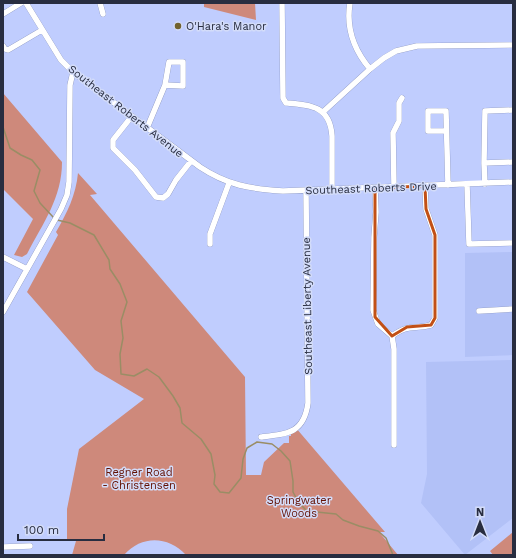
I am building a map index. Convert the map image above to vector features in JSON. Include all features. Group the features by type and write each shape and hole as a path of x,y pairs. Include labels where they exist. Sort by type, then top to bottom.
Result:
{"street":[{"path":"3,14 22,3"},
{"name":"Southeast Roberts Avenue","path":"26,3 61,60 73,72 191,160 208,172 229,183"},
{"path":"100,3 103,14"},
{"path":"282,3 283,98 286,103 308,105 323,112 327,117 331,129 332,189"},
{"path":"350,3 349,18 352,39 358,52 370,69"},
{"path":"3,46 8,50 42,30"},
{"path":"323,112 370,69 390,54 410,47 513,45"},
{"path":"147,128 166,85 169,62 183,62 183,86 166,85"},
{"path":"3,312 52,226 67,195 70,182 70,85 73,72"},
{"path":"394,187 393,133 399,121 399,102 402,98"},
{"path":"485,184 484,111 513,110"},
{"path":"446,131 428,131 428,111 446,111 448,185"},
{"path":"132,116 113,140 113,148 135,170 156,197 162,198 168,194 176,180 191,160"},
{"path":"484,163 513,162"},
{"name":"Southeast Roberts Drive","path":"229,183 258,190 306,190 513,182"},
{"path":"210,244 210,234 229,183"},
{"path":"467,184 469,244 513,244"},
{"path":"392,336 406,327 424,327 431,325 435,318 435,235 426,209 425,186"},
{"path":"375,188 376,212 374,237 373,310 378,324 392,336 394,349 394,445"},
{"name":"Southeast Liberty Avenue","path":"261,437 292,432 298,427 307,412 306,190"},
{"path":"3,257 27,269"},
{"path":"479,311 513,309"},
{"path":"3,547 30,546"}],"highlighted area":[{"path":"425,186 426,209 435,235 435,318 431,325 407,327 392,336 375,317 375,188"}],"shaded area":[{"path":"513,252 513,355 465,357 465,253"},
{"path":"513,360 513,518 465,555 421,503 427,474 426,362"}],"green space":[{"path":"204,3 255,3 256,20 204,7"},
{"path":"3,93 62,162 59,187 55,199 27,254 22,257 14,255 33,219 3,189"},
{"path":"78,173 97,194 90,195 245,377 246,475 261,475 264,462 284,443 289,443 289,436 291,436 291,432 296,428 385,532 379,532 398,555 186,555 171,544 155,540 139,544 131,548 124,555 72,555 76,541 67,541 67,509 79,449 144,399 95,370 27,292 58,235 56,232 70,204"},
{"path":"513,532 513,555 493,555 490,551"}],"waterway":[{"path":"3,127 10,148 32,160 40,170 34,191 40,203 54,218"},
{"path":"57,220 70,223 94,235 109,260 110,269 120,284 127,302 121,321 123,338 120,354 121,374 134,376 147,369 159,377 180,408 182,423 201,439 211,454 215,475 214,484 220,492 229,493 241,478 243,459 247,448 257,442 272,444 290,461 293,492 299,503 307,511 336,514 343,520 378,531 386,538 393,555"}],"place":[{"name":"O'Hara's Manor","path":"178,26"}],"park label":[{"name":"Regner Road - Christensen","path":"139,478"},
{"name":"Springwater Woods","path":"299,506"}]}
